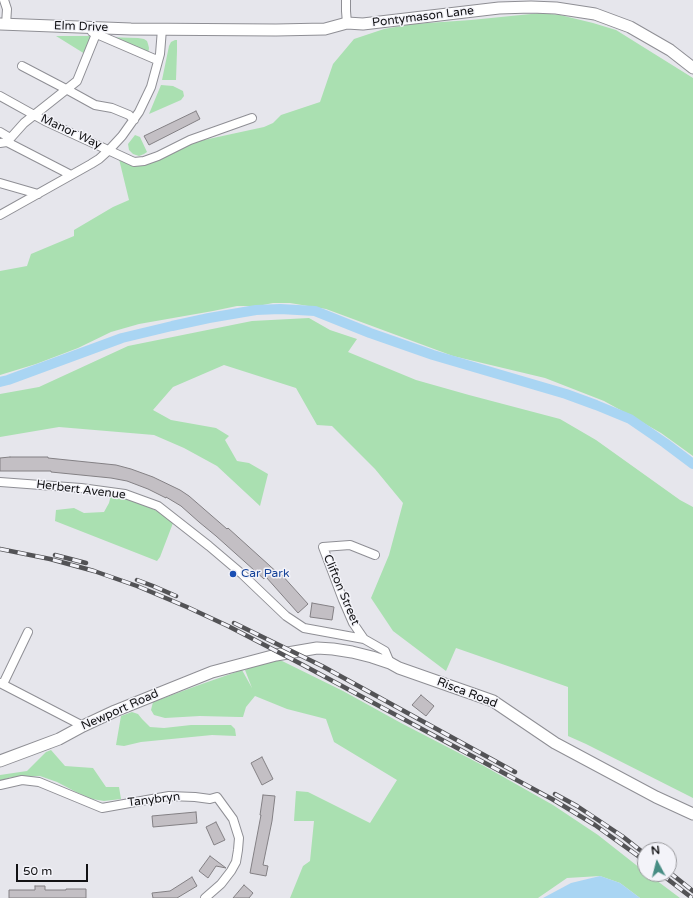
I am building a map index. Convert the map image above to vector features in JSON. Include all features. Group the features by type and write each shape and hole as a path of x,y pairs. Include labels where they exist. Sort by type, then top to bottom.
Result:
{"main road":[{"name":"Pontymason Lane","path":"162,29 325,29 347,23 363,24 499,8 530,7 564,9 595,14 630,27 670,50 693,68"},
{"name":"Elm Drive","path":"3,24 84,28 162,29"},
{"name":"Risca Road","path":"242,663 317,648 352,652 390,663 399,668 493,701 555,743 656,797 693,814"},
{"name":"Newport Road","path":"0,762 59,739 115,711 190,680 242,663"}],"street":[{"path":"3,24 6,9 4,0"},
{"path":"346,0 347,23"},
{"path":"84,28 157,60"},
{"name":"Manor Way","path":"0,215 95,162 122,136 139,112 151,86 157,60 160,54 162,29"},
{"name":"Manor Way","path":"6,141 33,114 77,81 96,34"},
{"path":"22,66 95,105 112,108 129,115 134,120"},
{"name":"Manor Way","path":"0,96 45,121 109,150"},
{"path":"109,150 134,162 144,161 158,156 190,140 252,118"},
{"path":"0,132 6,141 71,175"},
{"path":"0,183 38,194"},
{"name":"Herbert Avenue","path":"0,482 81,488 125,494 158,506 242,574 286,616 304,628 364,639 385,651 390,663"},
{"name":"Clifton Street","path":"364,639 353,623 323,547 350,545 375,556"},
{"path":"28,632 1,684 83,726"},
{"name":"Tanybryn","path":"0,785 22,780 39,782 102,808 169,796 210,799 217,797 233,819 238,838 238,850 236,862 231,871 221,884 205,898"}],"green space":[{"path":"541,13 560,15 616,30 693,78 693,456 661,433 604,401 545,378 453,356 326,309 290,303 237,306 139,324 111,332 78,348 36,364 0,375 0,271 27,266 31,254 74,236 74,230 113,207 129,200 119,159 130,165 144,166 190,143 264,127 273,123 281,115 320,102 333,64 354,39 384,29 413,24"},
{"path":"56,36 94,36 85,54"},
{"path":"104,37 144,39 147,41 149,48 148,55"},
{"path":"177,40 176,80 162,80 169,46 171,42"},
{"path":"161,85 173,86 183,91 184,96 181,100 149,114"},
{"path":"135,135 140,137 147,152 139,156 133,154 129,150 128,144"},
{"path":"309,318 330,330 357,339 348,352 416,380 560,419 596,440 680,500 693,507 693,798 568,736 568,687 456,648 446,671 393,631 371,598 389,555 403,503 375,469 332,426 317,425 296,388 224,365 173,387 153,410 171,420 216,428 229,436 225,440 237,461 249,463 268,474 260,506 217,466 184,448 154,435 59,427 0,437 0,394 39,387 128,346 252,321"},
{"path":"111,495 140,503 159,512 173,523 160,557 157,561 55,521 56,510 74,508 84,513 104,512"},
{"path":"274,657 343,691 484,766 553,805 598,835 637,866 637,882 659,882 680,898 640,898 620,883 600,876 567,878 538,898 290,898 303,866 310,861 314,821 294,821 296,791 308,792 370,823 397,780 334,742 326,719 287,709 255,696 246,707 243,717 200,716 165,718 154,715 151,710 153,702 242,670 252,688 245,670"},
{"path":"132,712 138,714 150,727 164,728 191,725 231,725 235,729 236,736 212,735 141,742 124,746 116,745 121,716"},
{"path":"51,750 65,766 93,768 106,787 119,787 121,799 104,801 92,799 57,782 40,776 11,777 0,781 0,775 27,771 46,752"}],"water":[{"path":"600,876 620,883 640,898 543,898 571,883"}],"building":[{"path":"196,111 200,119 149,145 144,136"},
{"path":"48,457 116,465 153,477 180,490 227,529 228,528 280,575 281,574 308,604 298,613 266,577 264,579 181,506 166,497 127,481 111,478 51,471 0,471 0,458"},
{"path":"312,603 334,607 332,620 310,617"},
{"path":"421,695 434,706 426,716 412,705"},
{"path":"262,757 273,779 262,785 251,763"},
{"path":"263,795 275,796 272,821 263,865 268,866 266,876 250,873 261,815"},
{"path":"196,812 197,823 153,827 152,816"},
{"path":"216,822 225,840 214,845 206,827"},
{"path":"210,856 226,868 216,866 208,878 199,871"},
{"path":"192,877 197,886 177,898 153,898 152,893 170,891"},
{"path":"244,885 253,893 249,898 233,898"},
{"path":"35,886 45,886 45,890 86,889 86,898 9,898 9,890 35,890"}],"waterway":[{"path":"0,382 122,338 172,326 256,310 280,309 315,311 370,333 433,355 566,394 596,405 630,419 693,464"}],"railway":[{"path":"0,549 50,559 94,571 137,586 228,626 552,799 595,825 637,855"},
{"path":"55,555 86,563"},
{"path":"137,580 176,596"},
{"path":"234,623 322,666 515,772"},
{"path":"555,794 577,806 637,848"},
{"path":"677,878 693,891"},
{"path":"671,882 692,898"}],"place":[{"name":"Car Park","path":"233,574"}]}
